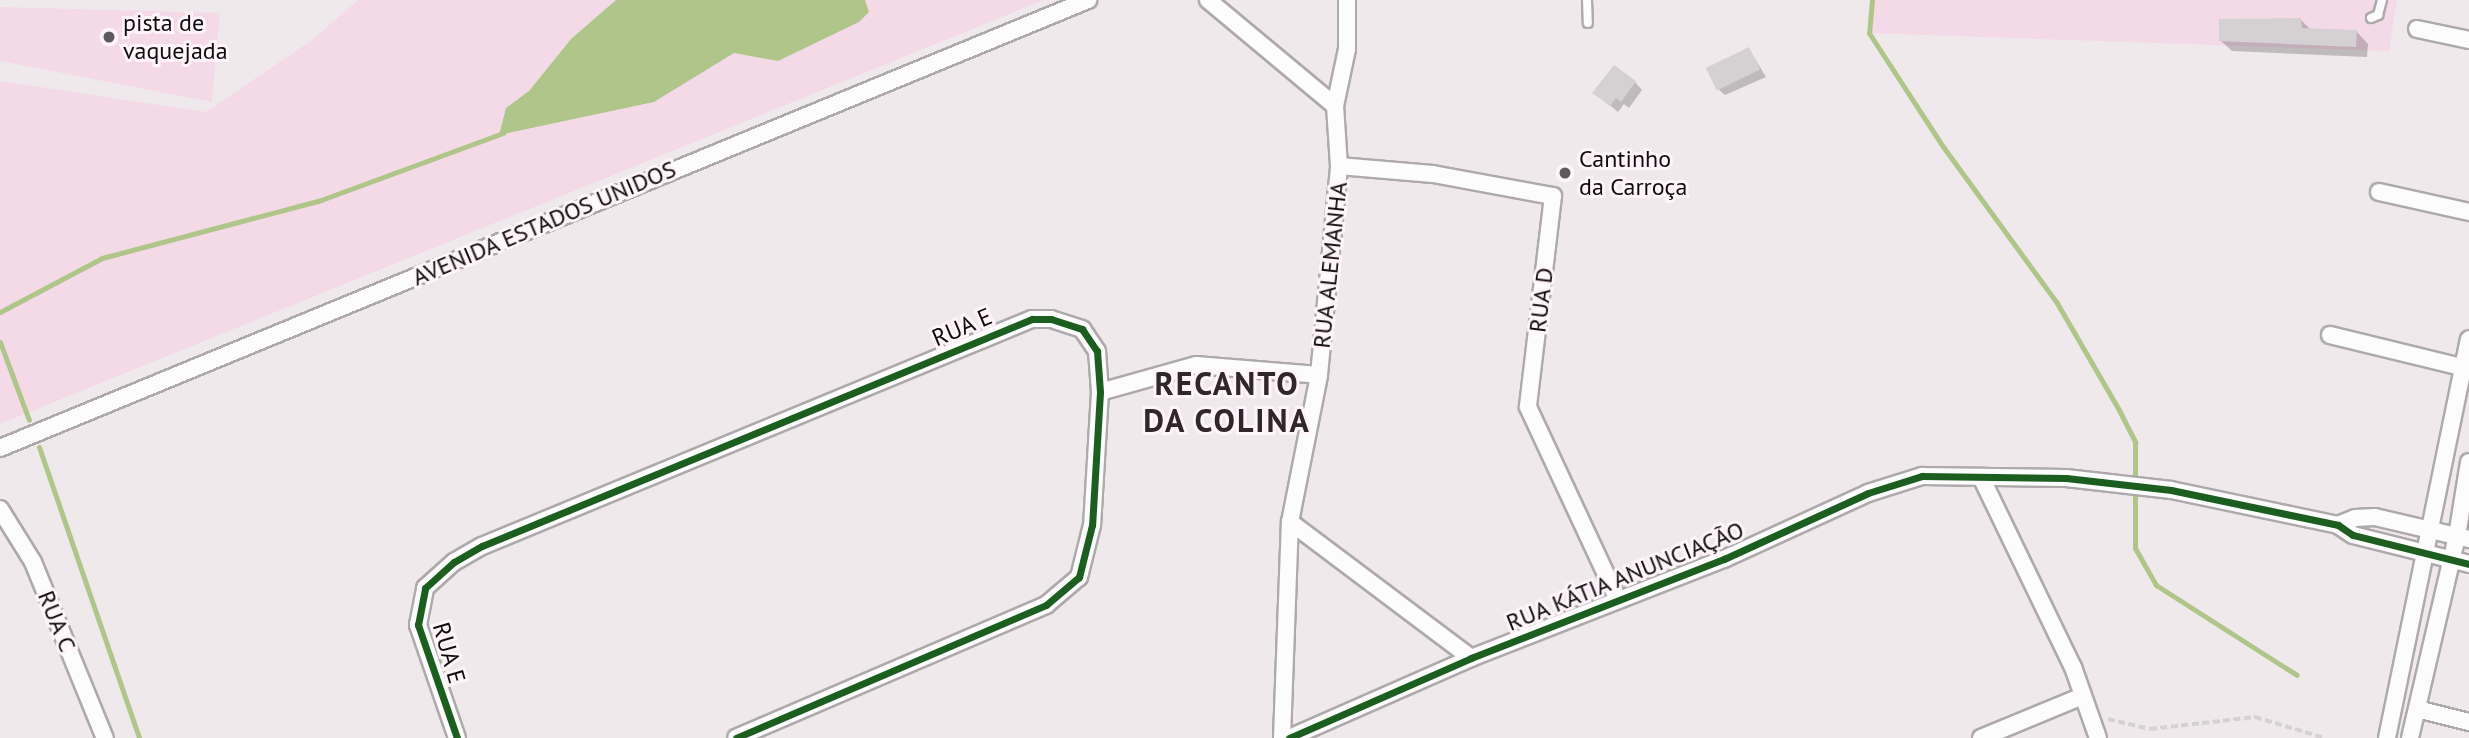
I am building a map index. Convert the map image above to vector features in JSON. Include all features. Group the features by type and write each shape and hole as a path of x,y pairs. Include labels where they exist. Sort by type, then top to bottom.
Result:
{"street":[{"name":"AVENIDA ESTADOS UNIDOS","path":"0,448 1088,0"},
{"path":"1208,0 1335,106"},
{"name":"RUA ALEMANHA","path":"1282,738 1290,522 1319,375 1339,166 1335,106 1347,49 1347,0"},
{"path":"2417,29 2469,40"},
{"name":"RUA D","path":"1339,166 1433,174 1553,195 1528,407 1618,600"},
{"path":"2379,192 2469,212"},
{"name":"RUA E","path":"457,738 423,648 420,604 436,575 482,546 1032,318 1066,322 1091,338 1097,351 1100,392 1086,564 1066,591 1046,606 736,738"},
{"path":"2330,335 2465,368"},
{"path":"2387,738 2469,339"},
{"path":"1100,392 1196,365 1319,375"},
{"path":"2410,738 2452,561 2463,538 2469,462"},
{"name":"RUA KÁTIA ANUNCIAÇÃO","path":"1289,738 1471,658 1724,559 1868,493 1922,476 2066,478 2171,490 2338,525"},
{"path":"1981,477 2073,667 2080,697 2098,738"},
{"name":"RUA C","path":"0,509 33,562 105,738"},
{"path":"2338,525 2355,518 2375,517 2430,527 2463,538"},
{"path":"1290,522 1471,658"},
{"path":"2338,525 2353,535 2469,564"},
{"path":"1981,738 2080,697"},
{"path":"2417,709 2469,722"}],"lane":[{"path":"1587,0 1588,23"},
{"path":"2371,18 2378,15 2382,0"}],"path":[{"path":"2088,714 2150,729 2255,717 2325,738"}],"shaded area":[{"path":"358,0 616,0 571,39 529,91 506,108 499,135 654,102 734,53 778,61 859,22 869,12 865,0 1044,0 0,424 0,81 206,112 312,40"},
{"path":"616,0 865,0 869,12 859,22 778,61 734,53 654,102 499,135 506,108 529,91 571,39"},
{"path":"1872,0 2397,0 2389,51 1869,33"},
{"name":"pista de vaquejada","path":"0,7 220,13 212,102 0,61"}],"building":[{"path":"2301,18 2302,28 2357,30 2356,47 2219,41 2219,19"},
{"path":"1749,47 1760,69 1717,91 1706,68"},
{"path":"1614,65 1636,81 1621,102 1616,98 1610,106 1592,93"}],"waterway":[{"path":"1872,0 1869,33 1944,148 2057,303 2135,442 2135,548 2156,585 2297,675"},
{"path":"0,312 102,258 321,200 503,133"},
{"path":"0,342 29,420"},
{"path":"39,447 139,738"}],"cycle path":[{"path":"457,738 418,625 425,588 454,562 482,546 1032,319 1051,319 1082,329 1097,351 1100,392 1092,525 1079,577 1046,605 736,738"},
{"path":"1289,738 1471,658 1724,559 1868,493 1922,476 2066,478 2171,490 2338,525 2353,535 2469,564"}],"place":[{"name":"pista de vaquejada","path":"109,37"},
{"name":"Cantinho da Carroça","path":"1565,173"}],"district":[{"name":"RECANTO DA COLINA","path":"1227,402"}]}
